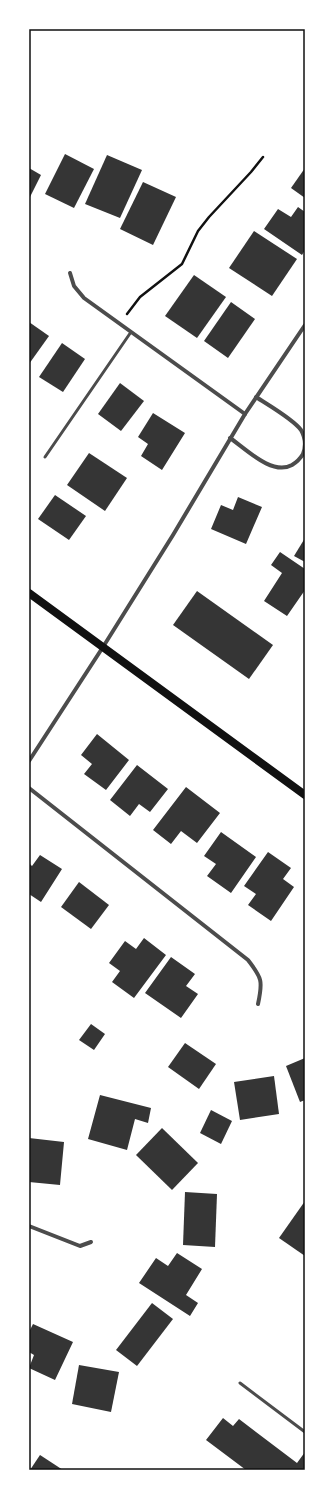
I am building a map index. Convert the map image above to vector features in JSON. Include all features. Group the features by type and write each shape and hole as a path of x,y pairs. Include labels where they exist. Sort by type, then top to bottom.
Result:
{"main road":[{"path":"29,592 305,795"}],"street":[{"path":"70,273 74,286 84,298 245,414"},
{"path":"29,761 173,535 245,414 305,325"},
{"path":"230,438 273,467 282,468 290,466 297,462 302,455 305,447 301,430 295,424 256,397"},
{"path":"29,788 248,960 259,974 262,987 258,1004"},
{"path":"29,1226 80,1246 90,1242"}],"lane":[{"path":"45,457 131,332"},
{"path":"240,1383 305,1432"}],"path":[{"path":"119,324 140,297 182,264 198,231 209,217 252,172 263,157"}],"building":[{"path":"65,154 94,169 74,208 45,194"},
{"path":"107,155 142,170 120,218 85,204"},
{"path":"29,168 41,175 29,199"},
{"path":"305,168 305,198 291,188"},
{"path":"143,182 176,197 153,245 120,229"},
{"path":"298,207 305,212 305,250 302,255 264,229 278,209 291,217"},
{"path":"254,231 297,259 272,296 229,268"},
{"path":"194,275 226,297 197,338 165,316"},
{"path":"231,302 255,319 228,358 204,341"},
{"path":"29,322 49,336 29,364"},
{"path":"62,343 85,359 63,392 39,377"},
{"path":"120,383 144,401 121,431 98,414"},
{"path":"153,413 185,433 162,470 141,456 148,444 138,437"},
{"path":"89,453 127,478 105,511 67,485"},
{"path":"55,495 86,516 69,540 38,519"},
{"path":"238,497 262,507 246,544 211,529 221,505 233,510"},
{"path":"305,538 305,562 294,556"},
{"path":"280,552 305,569 305,590 287,616 264,601 282,573 271,565"},
{"path":"197,591 273,645 249,679 173,625"},
{"path":"97,734 129,760 106,790 84,774 92,764 81,755"},
{"path":"137,765 168,789 150,812 139,804 130,816 110,800"},
{"path":"186,787 220,813 197,843 181,831 171,844 153,830"},
{"path":"221,832 256,857 231,893 207,876 216,864 204,856"},
{"path":"268,852 291,868 283,879 294,887 271,921 248,905 256,894 244,886"},
{"path":"40,855 62,869 41,902 29,894 29,863 32,866"},
{"path":"79,882 109,905 91,929 61,907"},
{"path":"144,938 166,955 134,998 112,982 120,971 109,963 125,941 136,949"},
{"path":"171,957 195,974 186,986 198,994 181,1018 145,993"},
{"path":"91,1024 105,1034 94,1050 79,1040"},
{"path":"185,1043 216,1064 199,1089 168,1067"},
{"path":"305,1058 305,1100 300,1102 286,1066"},
{"path":"274,1076 279,1114 240,1120 234,1082"},
{"path":"100,1095 151,1108 148,1123 135,1119 127,1150 88,1139"},
{"path":"211,1110 232,1121 221,1144 200,1133"},
{"path":"162,1128 198,1163 172,1190 136,1155"},
{"path":"29,1138 64,1142 60,1185 29,1182"},
{"path":"185,1192 217,1194 215,1247 183,1245"},
{"path":"305,1201 305,1256 279,1238"},
{"path":"177,1253 202,1269 186,1295 198,1303 190,1316 139,1283 156,1258 168,1266"},
{"path":"152,1303 173,1319 137,1366 116,1350"},
{"path":"33,1324 73,1342 55,1380 29,1368 34,1355 29,1352 29,1332"},
{"path":"79,1365 119,1372 111,1412 72,1404"},
{"path":"223,1418 233,1426 239,1419 297,1463 305,1452 305,1470 246,1470 206,1440"},
{"path":"40,1455 63,1470 30,1470"}]}
